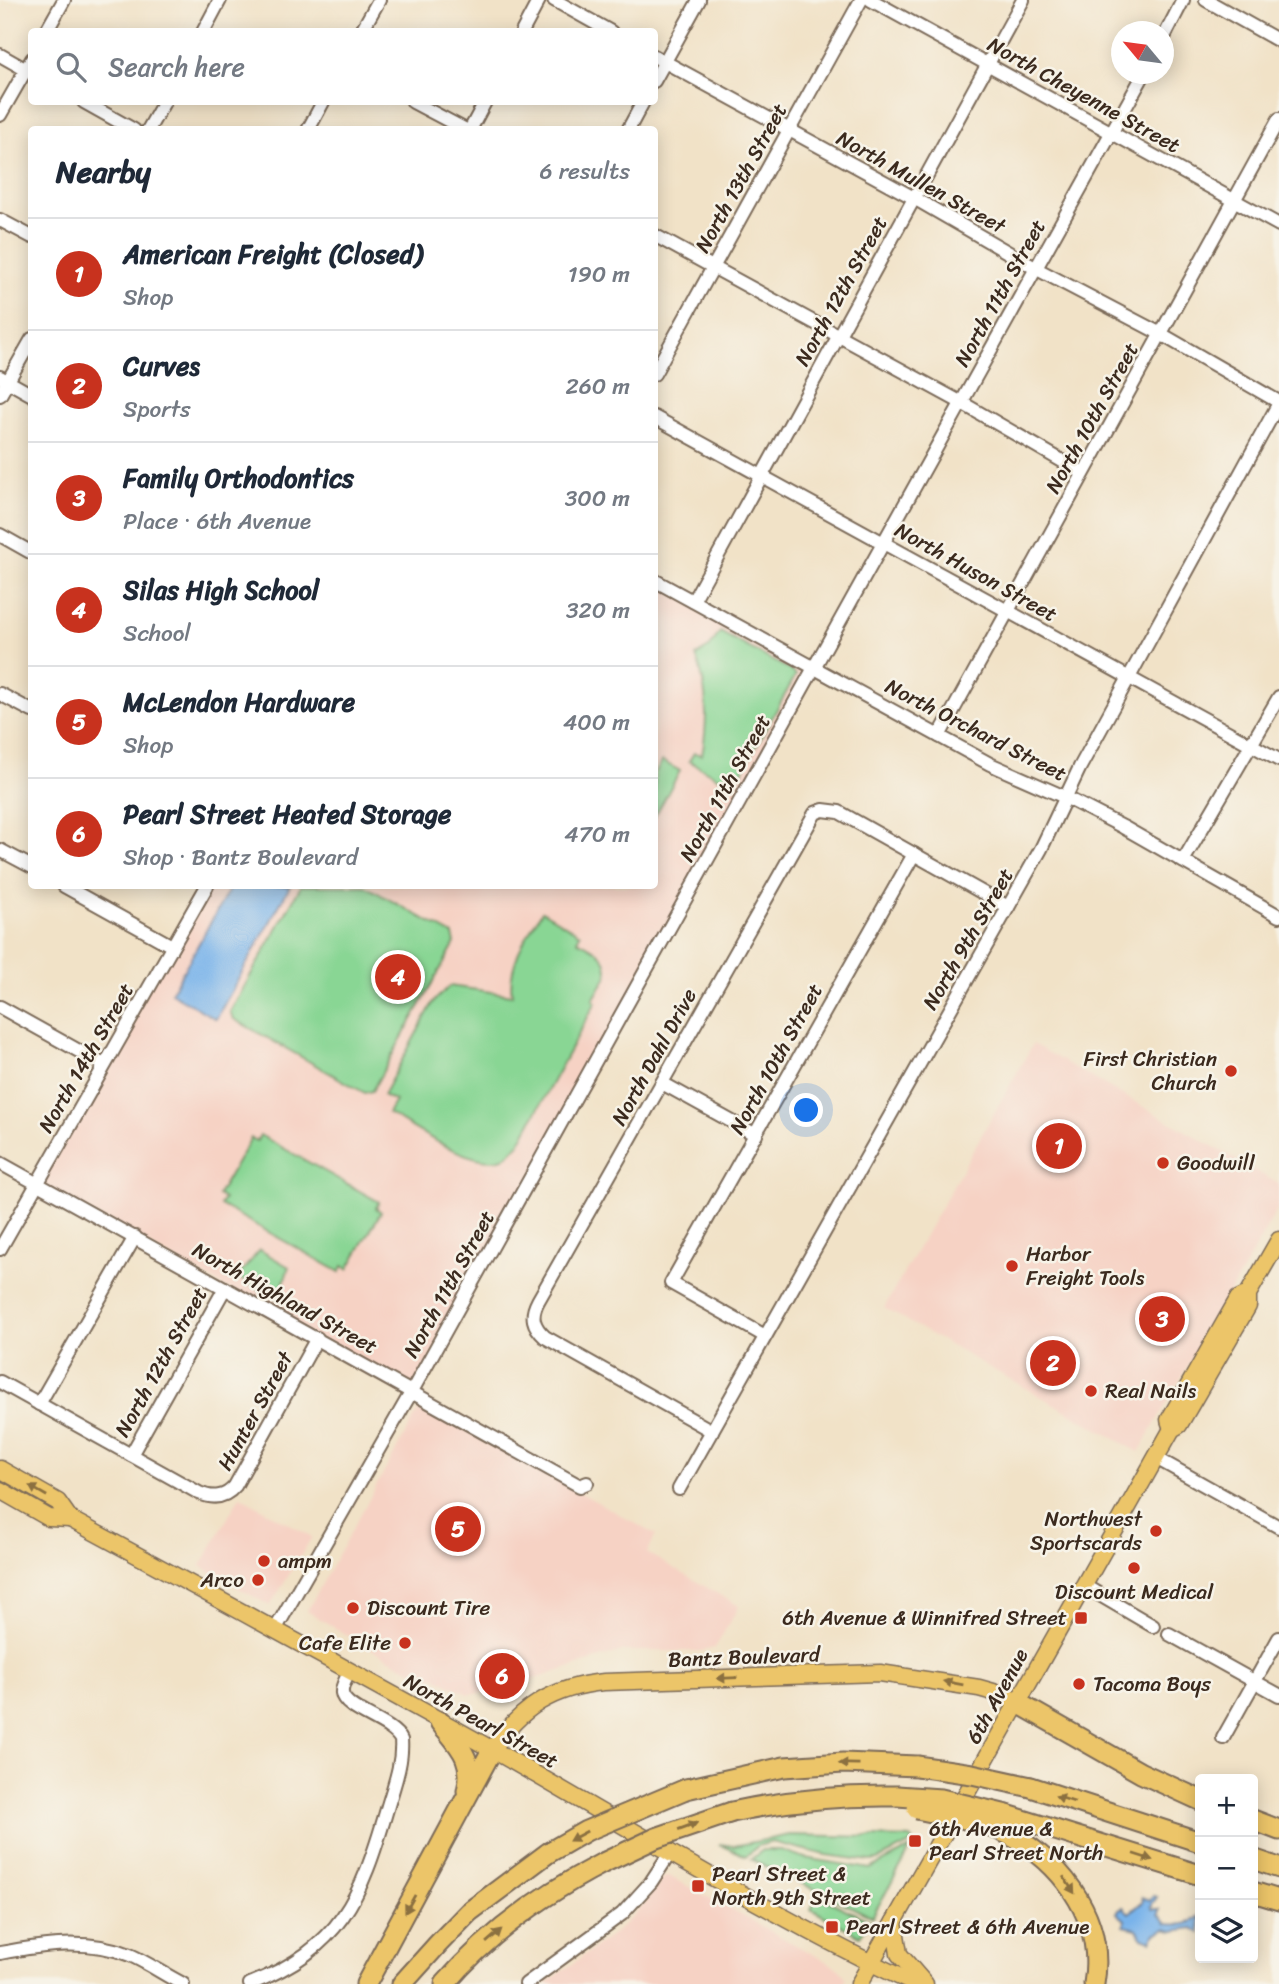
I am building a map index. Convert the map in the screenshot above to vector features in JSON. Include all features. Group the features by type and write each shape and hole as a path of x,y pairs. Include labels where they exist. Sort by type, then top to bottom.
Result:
{"highway":[{"path":"1018,1703 1141,1773 1195,1798"},
{"path":"440,1722 467,1759 470,1778 463,1805"},
{"path":"366,1984 492,1750"},
{"path":"402,1984 469,1912 548,1853 586,1831 686,1789 784,1767 843,1763 917,1766 972,1774 1031,1787 1195,1840"},
{"path":"832,1796 965,1819 1002,1822 1062,1875 1072,1888 1088,1920 1092,1936 1095,1955 1094,1984"},
{"path":"445,1984 472,1956 534,1903 603,1863 656,1838 732,1812 791,1800 832,1796 942,1799 1002,1822 1195,1874"},
{"path":"1258,1822 1279,1830"},
{"path":"1258,1861 1279,1868"},
{"path":"1258,1894 1279,1900"}],"main road":[{"name":"6th Avenue","path":"859,1984 1172,1429 1170,1420 1214,1340 1238,1299 1248,1294 1279,1240"},
{"name":"North Pearl Street","path":"0,1469 58,1502 70,1519"},
{"name":"North Pearl Street","path":"0,1490 49,1518 70,1519 492,1750 870,1964 915,1984"},
{"name":"Bantz Boulevard","path":"492,1750 518,1717 542,1699 579,1685 880,1673 979,1688 1004,1695 1018,1703"},
{"path":"894,1922 899,1954 925,1984"}],"street":[{"path":"48,28 64,0"},
{"path":"205,28 220,0"},
{"path":"363,28 379,0"},
{"path":"524,28 539,0"},
{"path":"554,0 604,28"},
{"path":"660,59 699,0"},
{"name":"North 13th Street","path":"658,367 861,0"},
{"name":"North Cheyenne Street","path":"871,0 1279,225"},
{"name":"North 12th Street","path":"693,601 1023,0"},
{"path":"1172,21 1183,0"},
{"path":"1206,0 1279,41"},
{"path":"0,55 28,66"},
{"name":"North Mullen Street","path":"660,59 914,198 1035,268 1161,334 1279,402"},
{"path":"0,114 28,70"},
{"name":"North 11th Street","path":"275,1630 412,1391 1139,84"},
{"path":"89,105 127,126"},
{"path":"150,126 162,105"},
{"path":"310,126 321,105"},
{"path":"419,105 460,126"},
{"path":"470,126 483,105"},
{"path":"630,126 641,105"},
{"name":"North 10th Street","path":"939,736 1279,119"},
{"path":"0,220 28,235"},
{"path":"658,237 962,403 1083,473"},
{"path":"0,395 4,379 28,345"},
{"path":"4,379 28,393"},
{"name":"North 9th Street","path":"680,1489 1008,907 1067,798 1080,767 1279,402"},
{"name":"North Huson Street","path":"658,419 1279,760"},
{"path":"0,535 28,550"},
{"name":"North Orchard Street","path":"658,582 1002,770 1067,798 1279,916"},
{"path":"0,694 28,709"},
{"path":"1183,861 1279,697"},
{"name":"North Dahl Drive","path":"712,1432 552,1342 537,1330 533,1316 538,1301 815,813 823,810 839,812 914,854"},
{"path":"0,850 28,865"},
{"path":"914,854 1008,907"},
{"name":"North 10th Street","path":"765,1336 671,1283 914,854"},
{"path":"69,889 172,946"},
{"name":"North 14th Street","path":"0,1249 205,889"},
{"path":"0,1007 104,1065"},
{"path":"662,1083 756,1135"},
{"name":"North Highland Street","path":"0,1163 580,1486 587,1483"},
{"path":"39,1404 135,1237"},
{"name":"North 12th Street","path":"131,1455 226,1288"},
{"name":"Hunter Street","path":"131,1455 199,1493 221,1497 235,1486 317,1338"},
{"path":"0,1382 131,1455"},
{"path":"1156,1458 1279,1527"},
{"path":"1083,1585 1153,1626"},
{"path":"1169,1634 1279,1695"},
{"path":"1223,1738 1279,1638"},
{"path":"250,1984 295,1963 330,1935 354,1898 384,1819 401,1755 401,1740 393,1730 345,1700 342,1691 349,1672"},
{"path":"526,1984 622,1914 652,1882 670,1853"},
{"path":"0,1952 55,1945 108,1949 134,1958 183,1984"}],"shaded area":[{"path":"658,582 814,668 412,1391 37,1183 205,889 658,889"},
{"path":"1033,1044 1279,1184 1279,1206 1139,1452 884,1308"},
{"path":"422,1404 656,1535 647,1553 739,1606 715,1648 702,1651 622,1651 497,1691 468,1694 433,1676 430,1680 307,1611"},
{"path":"240,1496 312,1537 270,1606 201,1566"},
{"path":"669,1876 840,1969 846,1978 843,1984 545,1984 616,1932 640,1909 663,1878"}],"green space":[{"path":"720,632 796,675 734,786 689,761 694,753 702,755 705,730 705,692 696,656 709,648"},
{"path":"662,761 680,771 658,811 658,768"},
{"path":"299,889 370,889 453,935 455,943 372,1091 365,1093 234,1019 230,1012"},
{"path":"542,911 580,934 577,940 603,957 607,976 593,1000 596,1002 519,1144 503,1158 476,1158 428,1137 388,1113 395,1101 383,1095 434,1001 450,986 512,995 515,962"},
{"path":"260,1135 379,1202 376,1208 381,1212 348,1269 343,1266 340,1272 220,1205 224,1199 218,1195 251,1138 257,1141"},
{"path":"260,1250 289,1267 278,1300 237,1277"},
{"path":"790,1835 911,1838 914,1842 871,1861 826,1855 772,1842 758,1846 746,1856 719,1844 734,1846"},
{"path":"911,1848 872,1917 751,1859 763,1850 781,1850 805,1858 870,1869"},
{"path":"818,1896 870,1921 860,1936 811,1909"}],"water":[{"path":"229,889 288,889 216,1019 171,993"},
{"path":"1153,1896 1157,1897 1152,1909 1160,1909 1159,1914 1167,1924 1184,1924 1195,1919 1195,1929 1165,1929 1155,1934 1151,1941 1143,1938 1137,1929 1124,1926 1125,1920 1117,1913 1119,1909 1123,1907 1129,1913 1143,1902 1142,1897 1150,1900"}],"place":[{"name":"Silas High School","path":"398,977"},
{"name":"First Christian Church","path":"1231,1071"},
{"name":"American Freight (Closed)","path":"1059,1146"},
{"name":"Goodwill","path":"1163,1163"},
{"name":"Harbor Freight Tools","path":"1012,1266"},
{"name":"Family Orthodontics","path":"1162,1319"},
{"name":"Curves","path":"1053,1363"},
{"name":"Real Nails","path":"1091,1391"},
{"name":"McLendon Hardware","path":"458,1529"},
{"name":"Northwest Sportscards","path":"1156,1531"},
{"name":"ampm","path":"264,1561"},
{"name":"Discount Medical","path":"1134,1568"},
{"name":"Arco","path":"258,1580"},
{"name":"Discount Tire","path":"353,1608"},
{"name":"6th Avenue & Winnifred Street","path":"1081,1618"},
{"name":"Cafe Elite","path":"405,1643"},
{"name":"Pearl Street Heated Storage","path":"502,1676"},
{"name":"Tacoma Boys","path":"1079,1684"},
{"name":"6th Avenue & Pearl Street North","path":"915,1841"},
{"name":"Pearl Street & North 9th Street","path":"698,1886"},
{"name":"Pearl Street & 6th Avenue","path":"832,1927"}]}
